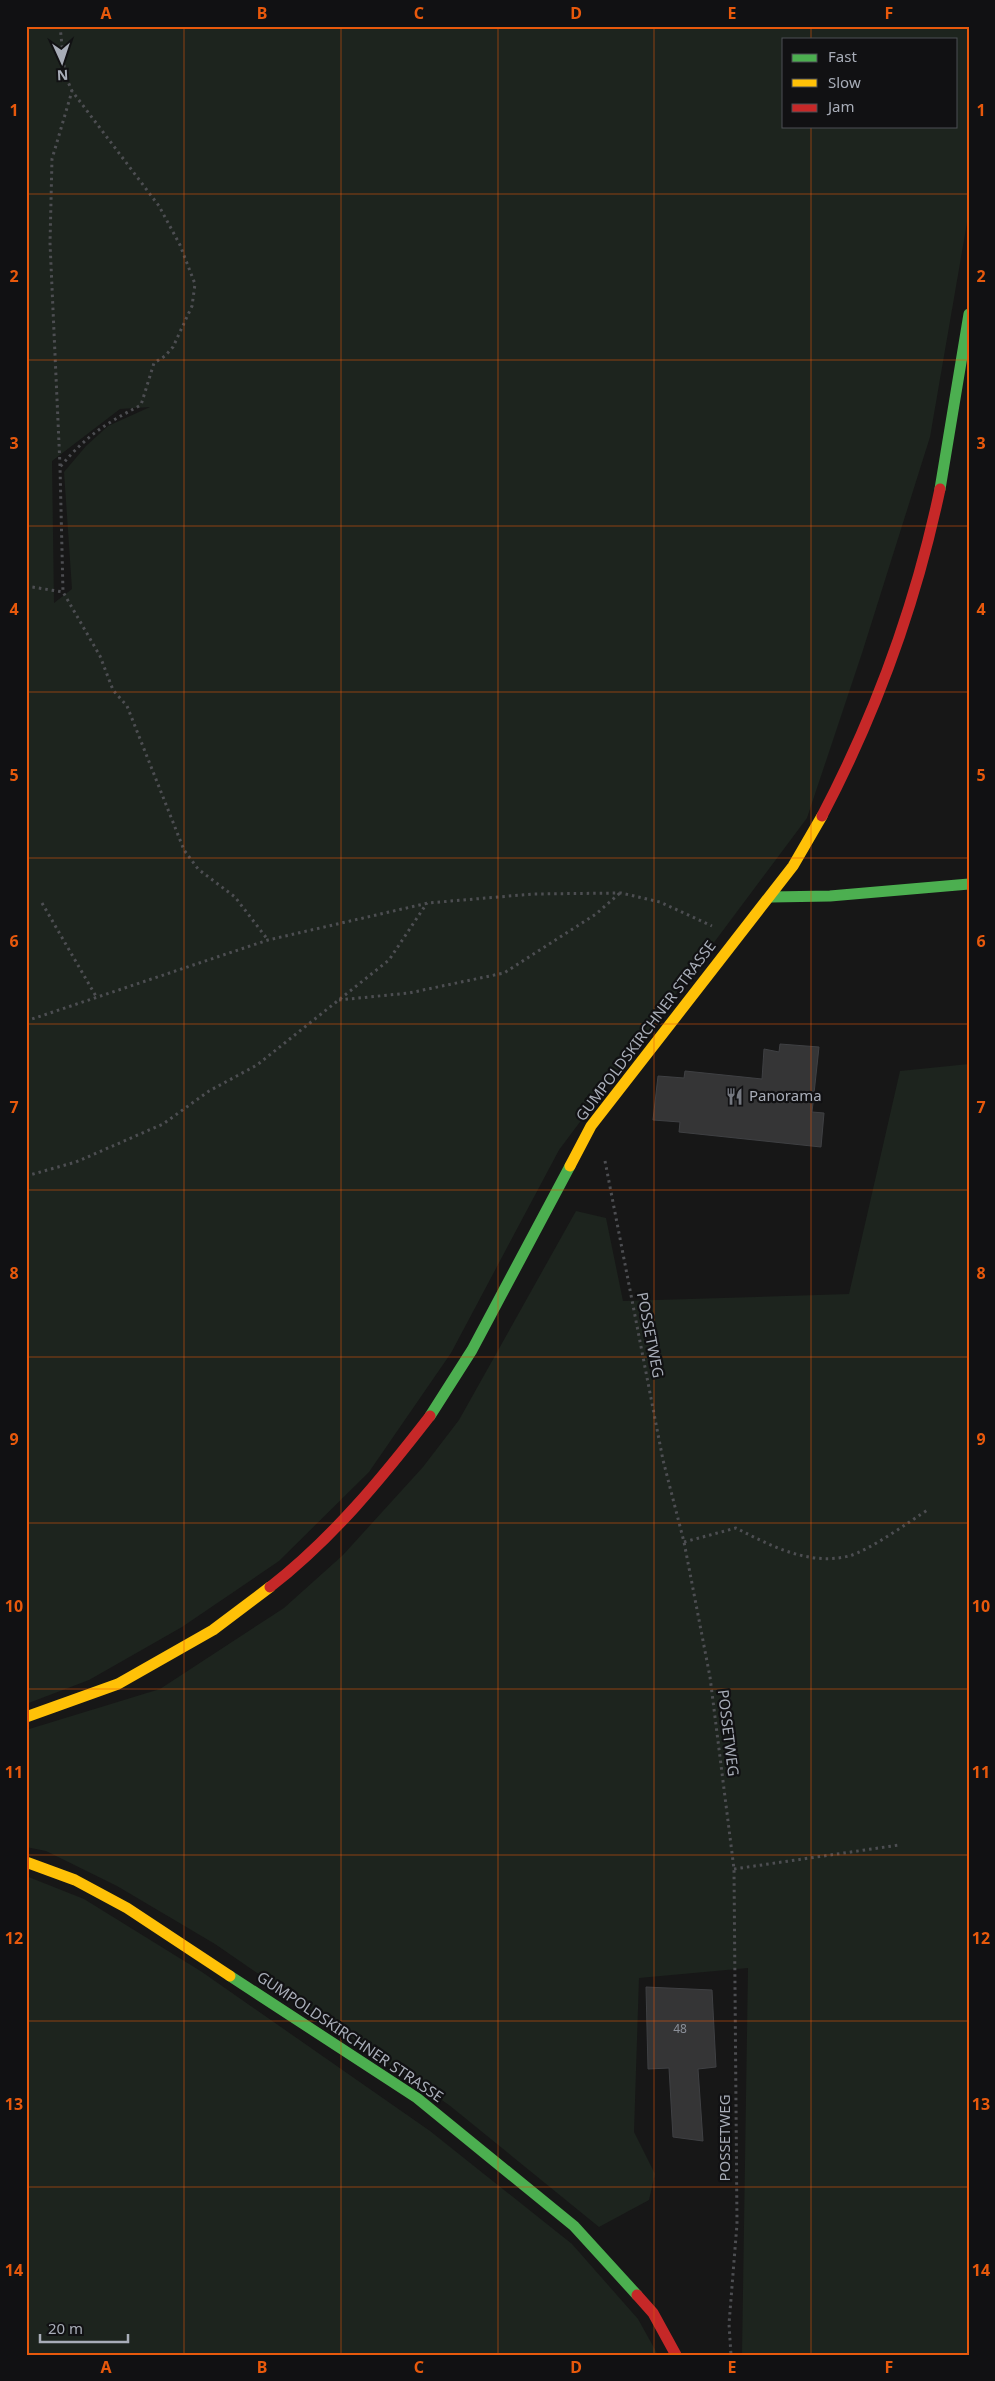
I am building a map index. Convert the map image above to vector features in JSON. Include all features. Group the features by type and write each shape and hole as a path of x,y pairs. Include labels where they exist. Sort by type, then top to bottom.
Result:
{"main road":[{"name":"GUMPOLDSKIRCHNER STRASSE","path":"26,1717 118,1684 213,1630 298,1565 334,1530 400,1455 439,1404 472,1350 590,1126 737,938 771,898 812,836 846,767 880,688 915,593 942,480 969,314"},
{"path":"771,898 830,896 969,884"},
{"name":"GUMPOLDSKIRCHNER STRASSE","path":"26,1862 76,1880 127,1908 417,2098 574,2226 653,2313 676,2355"}],"path":[{"path":"60,26 65,75 72,91 159,206 180,245 195,284 192,306 173,347 165,356 154,363 141,405 102,426 76,448 60,467"},
{"path":"72,91 52,159 50,243 60,467 63,592 100,656 113,690 127,706 184,850 198,869 235,897 268,940"},
{"path":"26,586 63,592"},
{"path":"339,1000 409,993 504,972 596,914 620,893"},
{"path":"26,1021 268,940 428,903 533,894 620,893 660,902 737,938"},
{"path":"42,903 97,998"},
{"path":"26,1176 76,1162 163,1124 209,1091 257,1065 389,960 428,903"},
{"name":"POSSETWEG","path":"590,1126 607,1165 663,1460 684,1542 710,1677 734,1869 737,2224 729,2324 731,2355"},
{"path":"684,1542 736,1528 775,1548 811,1558 850,1556 929,1509"},
{"path":"734,1869 899,1845"}],"shaded area":[{"path":"26,26 969,26 969,211 930,437 863,650 807,818 559,1150 451,1353 369,1472 279,1561 182,1627 89,1680 26,1704","holes":["150,407 108,426 86,446 64,472 72,589 54,603 52,461 120,409"]},
{"path":"969,1064 969,2355 742,2355 748,1968 639,1978 634,2132 655,2174 649,2200 599,2227 449,2105 215,1944 117,1886 46,1851 26,1847 26,1730 160,1689 284,1608 343,1555 423,1467 459,1420 576,1211 606,1218 623,1301 849,1294 900,1071"},
{"path":"26,1876 84,1899 202,1972 430,2131 572,2244 638,2319 658,2355 26,2355"}],"building":[{"name":"Panorama","path":"780,1044 819,1047 812,1112 824,1113 821,1147 679,1132 680,1122 653,1120 658,1076 684,1078 685,1071 762,1079 764,1049 779,1052"},
{"path":"646,1987 712,1990 716,2067 698,2069 703,2141 673,2137 669,2068 648,2069"}],"traffic: fast":[{"path":"940,489 969,314"},
{"path":"771,897 830,896 969,884"},
{"path":"430,1416 472,1350 570,1166"},
{"path":"230,1976 417,2098 574,2226 637,2295"}],"traffic: slow":[{"path":"570,1166 591,1126 793,866 822,816"},
{"path":"26,1717 118,1684 213,1630 270,1587"},
{"path":"26,1862 75,1880 127,1908 230,1976"}],"traffic: jam":[{"path":"822,816 860,737 892,657 919,574 940,489"},
{"path":"270,1587 314,1549 355,1507 430,1416"},
{"path":"637,2295 653,2313 676,2355"}],"place":[{"name":"Panorama","path":"735,1096"}]}
